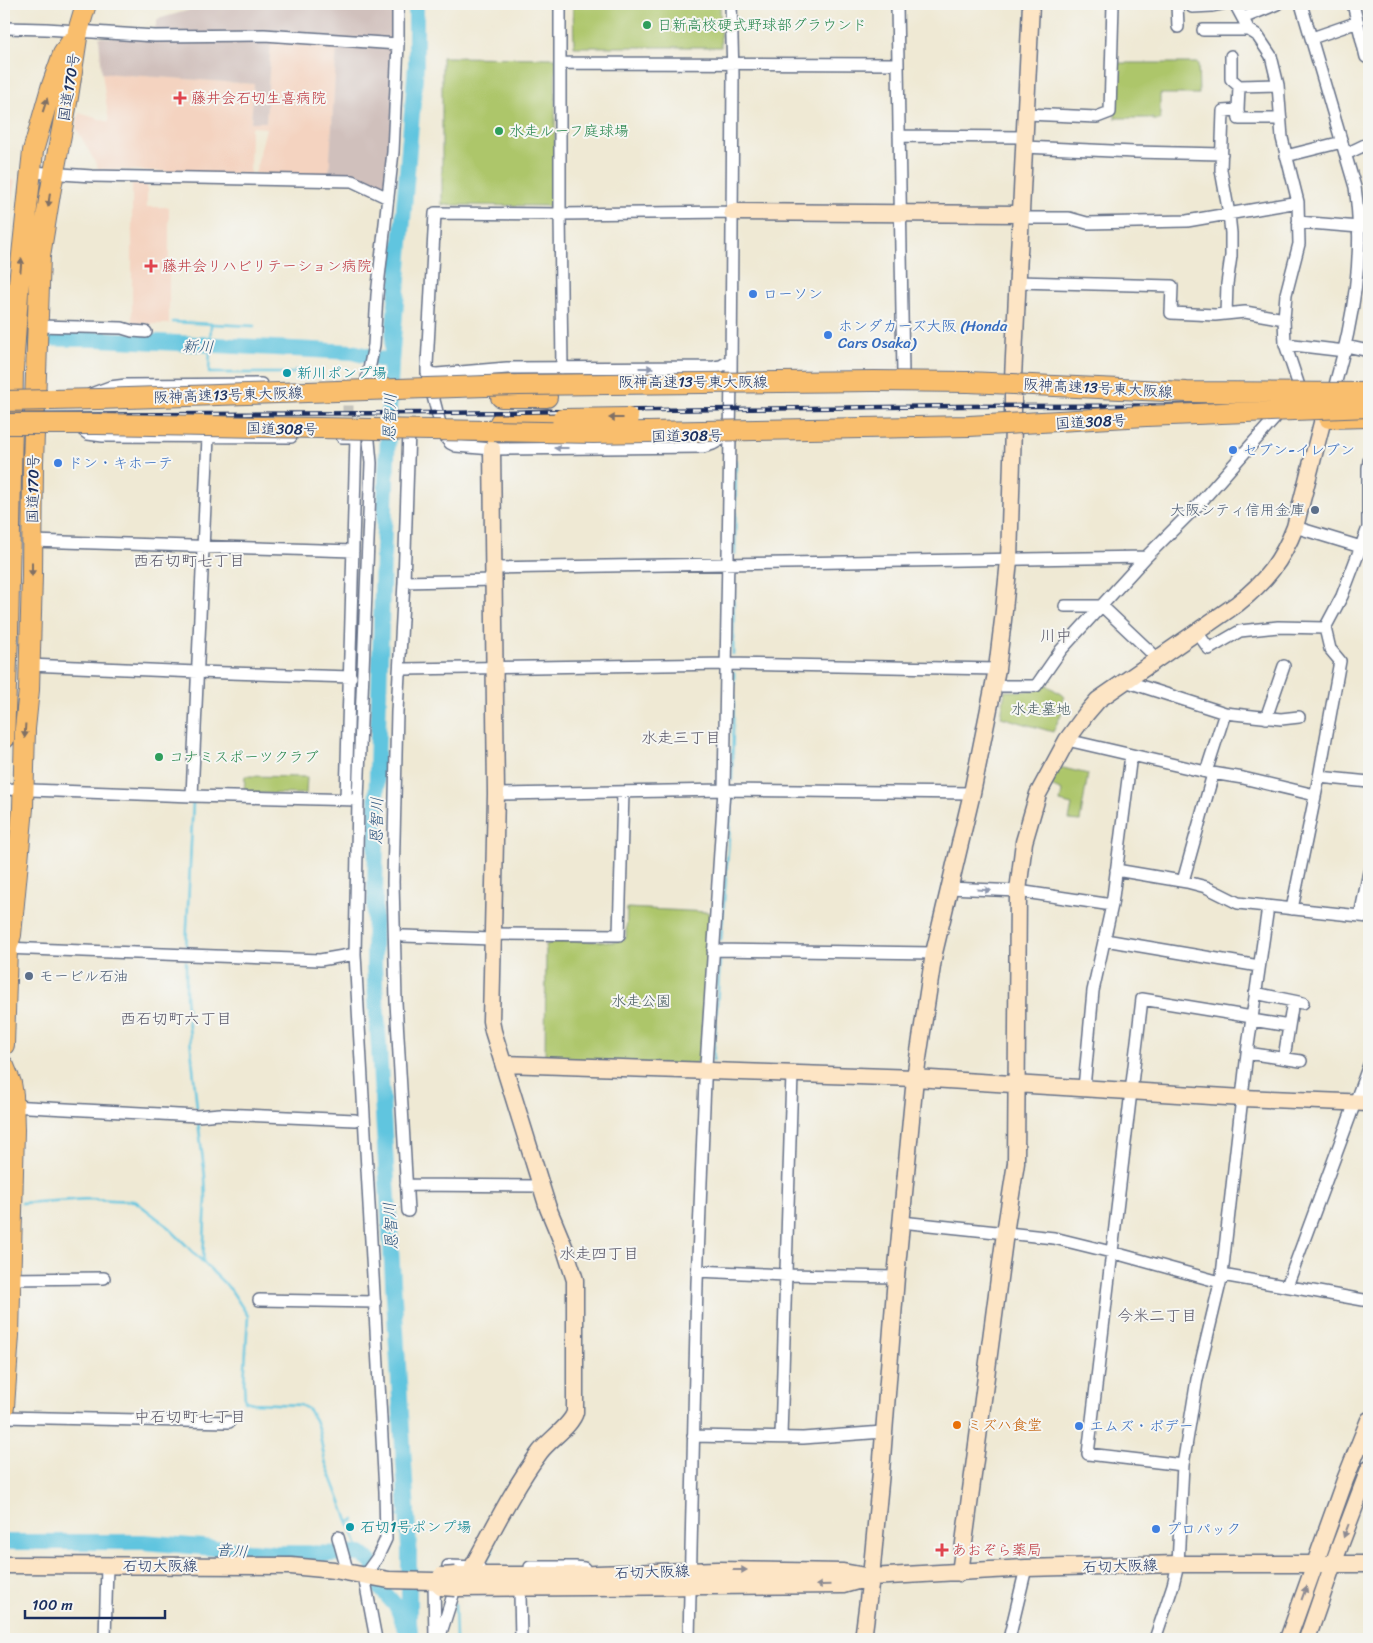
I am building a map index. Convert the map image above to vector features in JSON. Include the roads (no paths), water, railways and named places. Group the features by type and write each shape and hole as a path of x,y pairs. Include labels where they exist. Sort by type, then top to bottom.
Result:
{"highway":[{"name":"国道170号","path":"14,397 37,334 40,256 78,31 86,4"},
{"name":"国道170号","path":"4,739 7,502 14,428 10,330 18,293 31,172 39,128 63,54 78,31"},
{"path":"14,397 365,390 501,390 731,369 903,376 1299,386 1369,385"},
{"name":"阪神高速13号東大阪線","path":"14,397 528,385 855,381 968,382 1188,392 1369,393"},
{"path":"14,397 52,404 365,390"},
{"path":"501,390 547,397 1188,392"},
{"name":"阪神高速13号東大阪線","path":"14,428 592,433 969,426 1146,416 1369,407"},
{"path":"498,435 548,419 1146,416"},
{"name":"国道308号","path":"14,428 385,430 414,422 498,435 571,437 729,436 906,433 1134,420 1369,417"},
{"name":"国道170号","path":"4,1045 5,945 11,935 23,808 14,789 25,729 29,665 32,541 14,428"},
{"path":"4,860 4,884"},
{"path":"4,1066 11,1083 8,1106 14,1141 10,1230 9,1335 4,1407"},
{"path":"4,1138 4,1187"}],"street":[{"path":"91,394 110,386 126,385 348,382 365,390 374,345 393,152 398,4"},
{"path":"560,4 562,368"},
{"path":"690,1639 697,1271 705,1072 724,790 731,369 731,4"},
{"path":"897,4 903,376"},
{"path":"863,1639 871,1578 914,1078 934,953 972,793 997,669 1009,560 1013,378 1031,4"},
{"path":"1026,114 1097,116 1110,112 1113,4"},
{"path":"1177,4 1178,27"},
{"path":"1192,7 1222,4"},
{"path":"1235,4 1249,30 1257,35 1271,56 1278,85 1282,138 1298,202 1299,244 1286,294 1284,319 1285,344 1299,386"},
{"path":"1242,18 1277,4"},
{"path":"960,1573 1016,1163 1018,891 1024,842 1038,794 1067,740 1098,700 1237,604 1255,590 1267,577 1288,545 1295,527 1352,317 1357,273 1359,211 1346,154 1302,4"},
{"path":"1353,4 1366,57"},
{"path":"1312,38 1358,22"},
{"path":"4,28 155,36 264,35 398,44"},
{"path":"1203,30 1249,30"},
{"path":"1231,56 1231,79 1239,86 1278,85"},
{"path":"561,63 898,64"},
{"path":"1239,86 1239,119 1281,119"},
{"path":"1226,314 1227,284 1231,256 1230,214 1221,170 1223,111 1238,110"},
{"path":"900,136 1024,142 1134,152 1222,154"},
{"path":"1286,156 1342,142"},
{"path":"1346,154 1369,143"},
{"path":"31,172 352,181 388,198"},
{"path":"473,1566 532,1463 549,1442 571,1421 574,1414 575,1280 541,1186 491,1021 496,794 494,574 498,435 456,446 450,443 442,433 427,373 435,213 901,213 1069,218 1087,223 1186,221 1298,202"},
{"path":"1298,222 1359,227"},
{"path":"1017,282 1172,286 1171,313 1226,314 1245,312 1284,319"},
{"path":"37,334 122,328 132,332 146,332"},
{"path":"1285,344 1369,351"},
{"path":"427,373 437,374 506,368 702,373"},
{"path":"993,686 1036,686 1061,650 1146,557 1199,504 1275,418"},
{"path":"80,428 88,434 103,436 356,437 351,677 355,954 386,1491 386,1539 377,1558 353,1570"},
{"path":"385,430 404,582 399,676 393,882 396,1002 408,1211"},
{"path":"352,799 371,463 385,430"},
{"path":"192,796 208,437"},
{"path":"1292,909 1340,661 1330,649 1325,628 1342,596 1368,528 1369,464"},
{"path":"1295,527 1361,546"},
{"path":"32,541 354,551"},
{"path":"404,582 494,574 728,564 1146,557"},
{"path":"1065,606 1102,606 1158,659"},
{"path":"1197,632 1209,648 1240,631 1278,627 1325,628"},
{"path":"405,669 727,664 997,669"},
{"path":"29,665 351,677"},
{"path":"1266,718 1284,666"},
{"path":"1125,681 1225,713 1280,719 1299,717"},
{"path":"1183,881 1225,713"},
{"path":"1067,740 1210,773 1244,778 1315,794"},
{"path":"1084,1088 1093,992 1112,905 1131,754"},
{"path":"1319,776 1369,782"},
{"path":"14,789 192,796 352,799"},
{"path":"496,794 724,790 972,793"},
{"path":"403,936 619,935 623,792"},
{"path":"1116,870 1183,881 1206,888 1238,903 1365,917 1369,872"},
{"path":"950,888 1018,891 1112,905"},
{"path":"1155,1639 1178,1564 1183,1465 1197,1379 1221,1278 1247,1052 1268,907"},
{"path":"1105,940 1259,966"},
{"path":"5,945 320,960 355,954"},
{"path":"713,950 934,953"},
{"path":"1255,994 1298,1002 1289,1026 1284,1058"},
{"path":"1183,1465 1088,1454 1142,999 1289,1026"},
{"path":"1247,1052 1301,1061"},
{"path":"504,1064 914,1078 1243,1098 1362,1103"},
{"path":"1287,1286 1362,1103 1369,1065"},
{"path":"781,1437 792,1074"},
{"path":"8,1106 197,1116 220,1114 355,1120"},
{"path":"406,1185 541,1186"},
{"path":"901,1222 1054,1238 1221,1278 1287,1286 1369,1301"},
{"path":"697,1271 896,1277"},
{"path":"10,1279 104,1278"},
{"path":"259,1300 375,1302"},
{"path":"4,1417 229,1422"},
{"path":"1288,1639 1345,1480 1369,1420"},
{"path":"693,1436 802,1438 884,1432"},
{"path":"1307,1639 1369,1469"},
{"path":"340,1542 353,1570 376,1639"},
{"name":"石切大阪線","path":"444,1583 613,1574 843,1585 871,1578 1026,1568 1178,1564 1369,1564"},
{"name":"石切大阪線","path":"4,1565 291,1566 353,1570 389,1580 444,1583 691,1579"},
{"path":"105,1639 107,1566"},
{"path":"444,1583 448,1592 448,1566 575,1567 613,1574"},
{"path":"1009,1639 1026,1568"},
{"path":"444,1583 520,1594 672,1592 691,1579"},
{"path":"435,1639 444,1583"},
{"path":"439,1639 444,1583"},
{"path":"520,1594 520,1639"}],"waterway":[{"name":"恩智川","path":"411,1639 409,1623 409,1547 374,965 383,555 391,362 416,65 416,4"},
{"path":"173,322 254,326"},
{"path":"211,324 209,373 295,373 295,370"},
{"name":"新川","path":"4,338 99,339 352,352 391,362"},
{"name":"新川","path":"296,349 296,354"},
{"path":"735,554 736,460"},
{"path":"733,654 734,575"},
{"path":"732,780 734,673"},
{"path":"721,940 732,800"},
{"path":"186,948 193,802"},
{"path":"186,961 186,997 197,1108"},
{"path":"713,1061 720,961"},
{"path":"198,1121 206,1199 203,1261"},
{"path":"21,1203 89,1199 135,1201 166,1225 231,1290 248,1316 244,1383 245,1401 300,1405 308,1409 315,1420 325,1461 361,1554"},
{"path":"391,1513 407,1522"},
{"path":"349,1522 355,1520"},
{"name":"音川","path":"4,1542 143,1542 274,1553 361,1554 373,1565 381,1589 397,1607 405,1627"},
{"path":"487,1560 493,1550"},
{"name":"音川","path":"352,1554 357,1560"},
{"path":"455,1604 456,1639"}],"tunnel":[{"path":"348,386 348,433"}],"railway":[{"path":"4,415 432,413 960,406 1369,405"}],"place":[{"name":"日新高校硬式野球部グラウンド","path":"647,25"},
{"name":"藤井会石切生喜病院","path":"180,98"},
{"name":"水走ルーフ庭球場","path":"499,131"},
{"name":"藤井会リハビリテーション病院","path":"151,266"},
{"name":"ローソン","path":"753,294"},
{"name":"ホンダカーズ大阪 (Honda Cars Osaka)","path":"828,335"},
{"name":"新川ポンプ場","path":"287,373"},
{"name":"セブン-イレブン","path":"1233,450"},
{"name":"ドン・キホーテ","path":"58,463"},
{"name":"大阪シティ信用金庫","path":"1315,510"},
{"name":"コナミスポーツクラブ","path":"159,757"},
{"name":"モービル石油","path":"29,976"},
{"name":"ミズハ食堂","path":"957,1425"},
{"name":"エムズ・ボデー","path":"1079,1426"},
{"name":"石切1号ポンプ場","path":"350,1527"},
{"name":"プロパック","path":"1156,1529"},
{"name":"あおぞら薬局","path":"942,1550"}],"district":[{"name":"西石切町七丁目","path":"189,560"},
{"name":"川中","path":"1056,635"},
{"name":"水走三丁目","path":"681,737"},
{"name":"西石切町六丁目","path":"176,1018"},
{"name":"水走四丁目","path":"599,1253"},
{"name":"今米二丁目","path":"1157,1315"},
{"name":"中石切町七丁目","path":"190,1416"}],"park label":[{"name":"水走墓地","path":"1041,709"},
{"name":"水走公園","path":"641,1001"}]}
